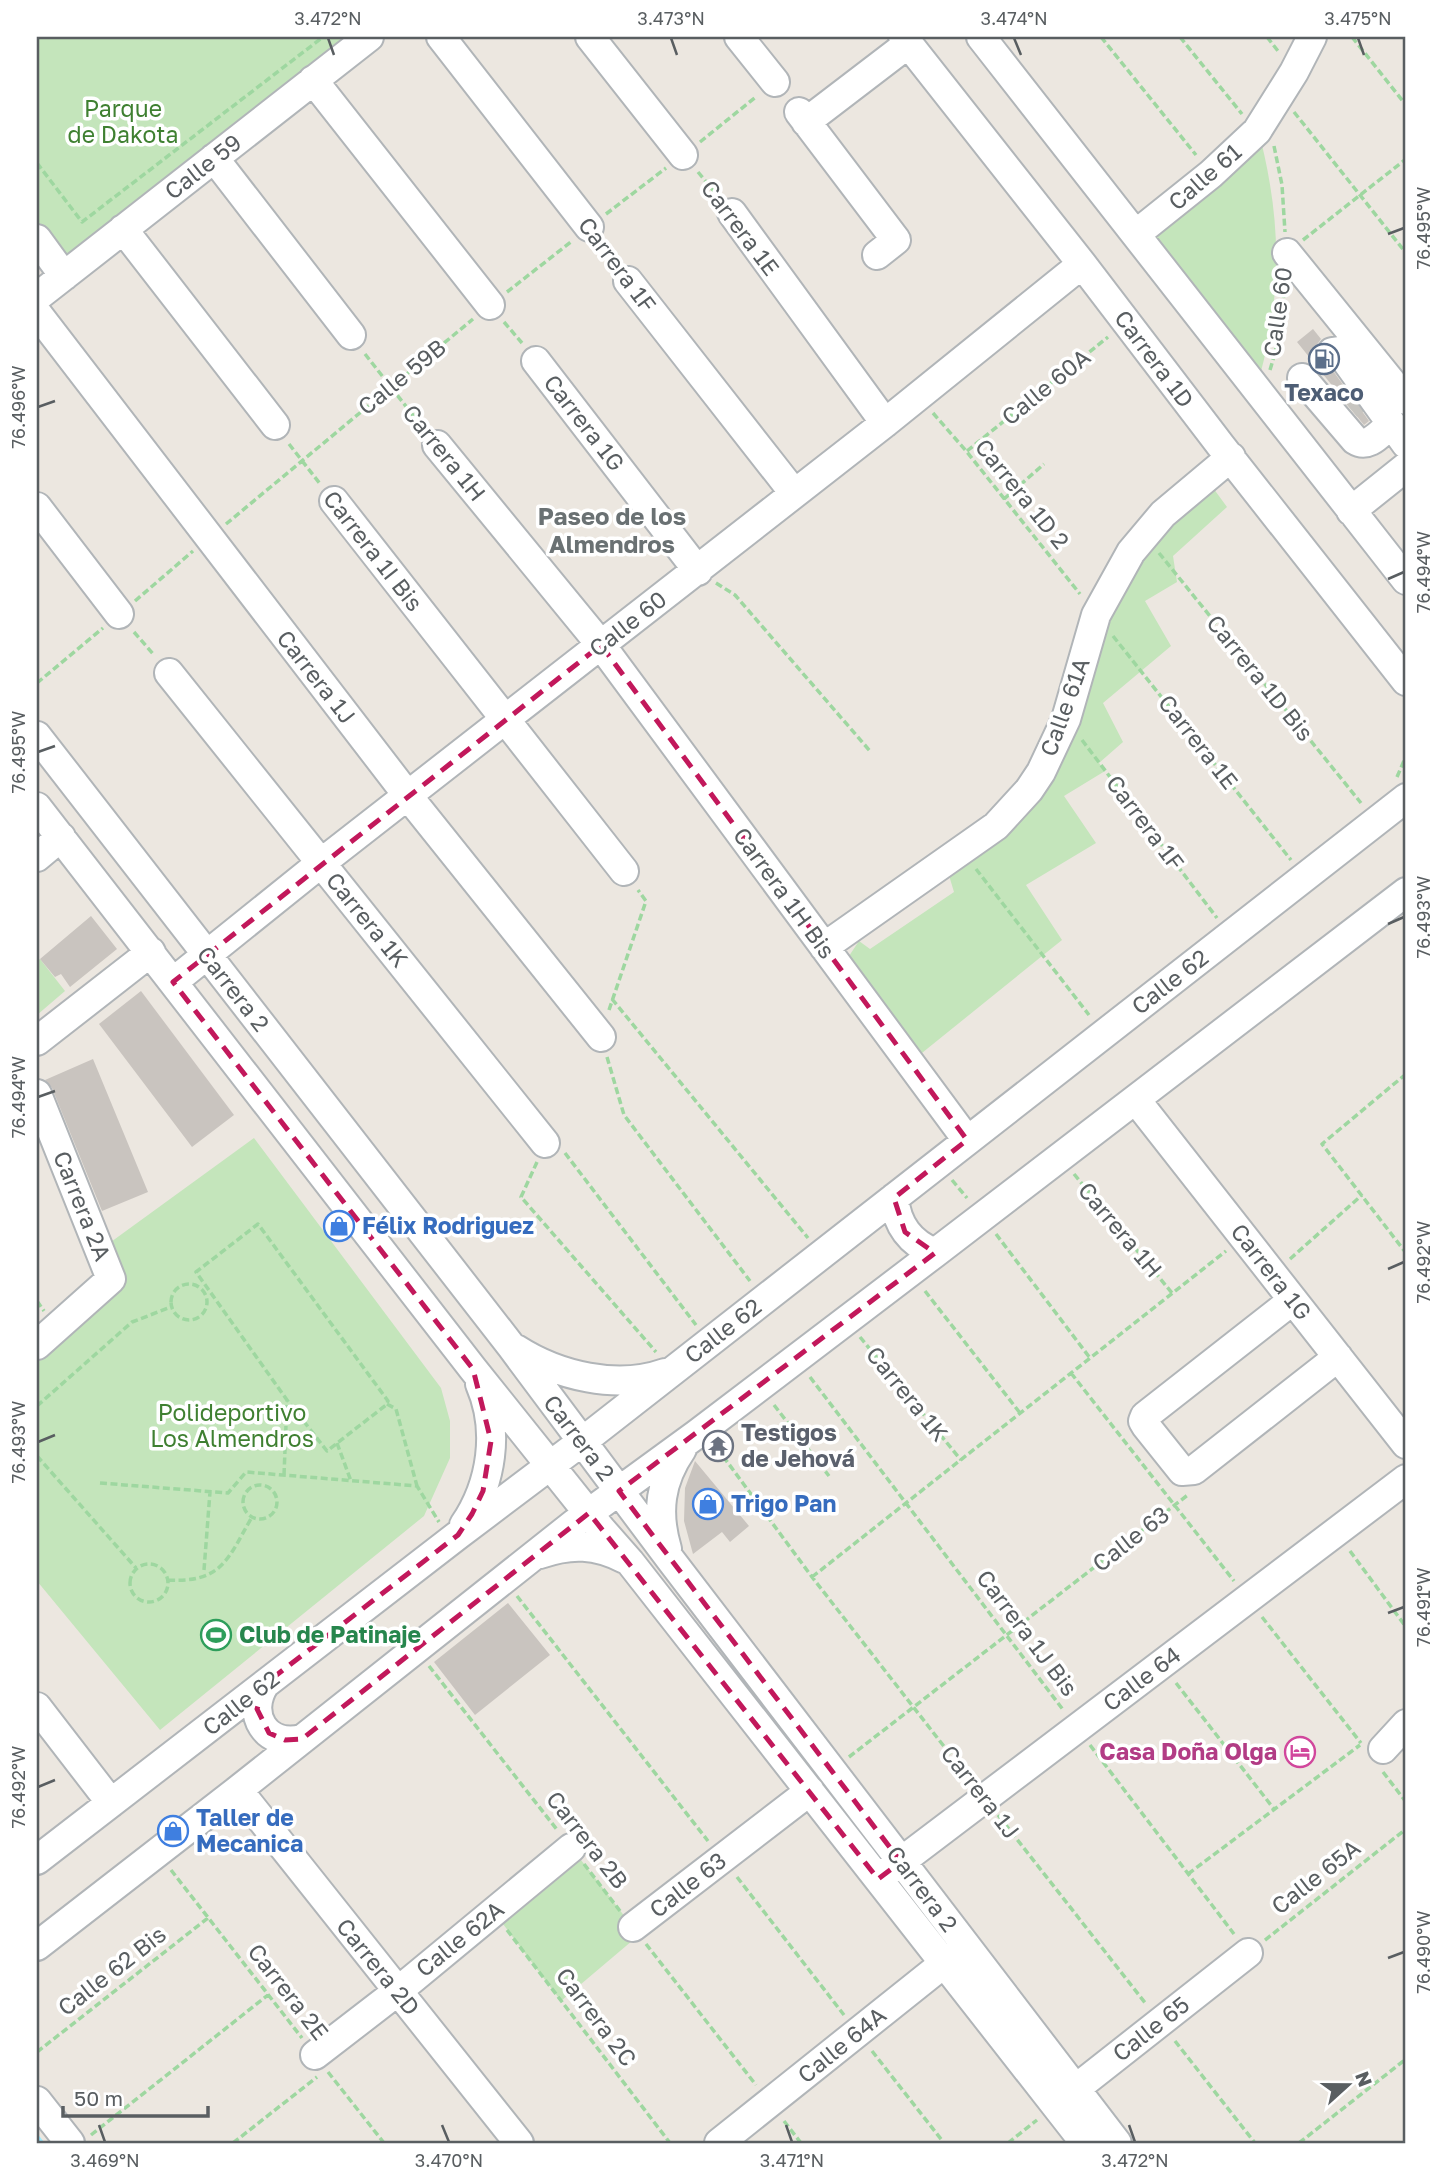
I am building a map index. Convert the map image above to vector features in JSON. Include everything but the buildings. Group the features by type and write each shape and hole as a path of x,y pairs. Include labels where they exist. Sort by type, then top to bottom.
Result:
{"street":[{"name":"Calle 59","path":"37,298 369,37"},
{"name":"Carrera 1F","path":"440,37 589,227"},
{"path":"590,37 683,155"},
{"path":"739,37 775,82"},
{"path":"981,37 1406,580"},
{"name":"Calle 61","path":"1136,234 1211,174 1268,113 1312,37"},
{"path":"886,247 803,117 905,40"},
{"name":"Carrera 1D","path":"905,40 1406,681"},
{"path":"313,80 490,305"},
{"path":"214,158 351,335"},
{"name":"Carrera 1E","path":"732,213 885,423"},
{"path":"123,229 275,425"},
{"path":"37,239 64,276"},
{"path":"1287,253 1406,400"},
{"name":"Calle 60","path":"173,982 321,863 885,423 1082,264"},
{"name":"Carrera 1F","path":"628,281 794,494"},
{"name":"Carrera 1J","path":"37,313 408,796 601,1037"},
{"path":"1264,400 1339,351 1354,402 1355,440 1367,443 1399,434"},
{"name":"Carrera 1G","path":"536,361 698,570"},
{"path":"1317,365 1354,402 1399,434"},
{"path":"1302,449 1354,402"},
{"name":"Carrera 1H","path":"436,445 601,645"},
{"name":"Calle 61A","path":"824,947 996,826 1029,790 1041,772 1066,719 1096,615 1131,552 1163,514 1231,457"},
{"path":"1351,511 1406,467"},
{"name":"Carrera 1I Bis","path":"334,501 625,871"},
{"path":"37,507 120,614"},
{"name":"Carrera 1H Bis","path":"601,645 967,1140"},
{"name":"Carrera 1K","path":"169,673 545,1143"},
{"name":"Carrera 2","path":"37,736 511,1346 901,1862 955,1955"},
{"name":"Calle 62","path":"37,1860 265,1684 449,1529 551,1465 582,1442 666,1365 894,1198 1377,820 1401,789"},
{"name":"Carrera 2","path":"37,807 473,1369 631,1562 878,1879 955,1955 1065,2097 1117,2143"},
{"path":"37,856 61,837"},
{"path":"670,1559 660,1520 660,1501 664,1482 677,1456 982,1217 1406,892"},
{"path":"37,1041 151,952"},
{"name":"Carrera 2A","path":"37,1094 111,1279 37,1345"},
{"name":"Carrera 1G","path":"1136,1100 1406,1444"},
{"path":"311,1159 344,1131"},
{"path":"894,1198 899,1222 905,1232 923,1249 935,1254"},
{"path":"1293,1300 1145,1416 1143,1421 1146,1426 1182,1471 1194,1470 1338,1357"},
{"path":"511,1346 548,1366 589,1377 631,1380 652,1378 666,1365"},
{"path":"449,1529 472,1514 483,1491 490,1454 489,1416 483,1391 473,1369"},
{"path":"37,1946 589,1513 703,1436"},
{"name":"Calle 64","path":"878,1879 1406,1479"},
{"path":"531,1559 564,1546 587,1545 610,1551 631,1562"},
{"path":"265,1684 257,1700 258,1718 262,1726 276,1738 294,1741 302,1739"},
{"path":"37,1707 111,1803"},
{"path":"1372,1747 1406,1724"},
{"name":"Carrera 2D","path":"238,1790 519,2143"},
{"name":"Calle 63","path":"633,1927 810,1791"},
{"name":"Calle 62A","path":"321,2062 398,1991 571,1848"},
{"name":"Calle 65","path":"1065,2097 1248,1953"},
{"name":"Calle 64A","path":"719,2143 955,1955"},
{"name":"Carrera 2","path":"1065,2097 1085,2143"},
{"path":"37,2101 79,2141"}],"path":[{"path":"37,163 82,222 323,37"},
{"path":"1101,37 1211,174"},
{"path":"1180,37 1360,195 1406,253"},
{"path":"1352,37 1406,105"},
{"name":"Calle 59B","path":"37,683 389,387 775,82"},
{"name":"Calle 61","path":"1268,113 1282,185 1287,253"},
{"name":"Carrera 1E","path":"683,155 732,213"},
{"name":"Calle 60","path":"1264,400 1283,309 1287,253 1406,159"},
{"name":"Carrera 1F","path":"589,227 628,281"},
{"name":"Carrera 1G","path":"490,305 536,361"},
{"name":"Calle 60A","path":"967,452 1126,323"},
{"name":"Carrera 1H","path":"351,335 436,445"},
{"name":"Carrera 1D 2","path":"919,396 967,452 1096,615"},
{"name":"Carrera 1I Bis","path":"275,425 334,501"},
{"path":"1004,499 1044,464"},
{"name":"Carrera 1D Bis","path":"1144,535 1377,820"},
{"path":"698,570 736,595 870,751"},
{"path":"120,614 169,673"},
{"name":"Carrera 1E","path":"1096,615 1299,870"},
{"name":"Carrera 1F","path":"1066,719 1224,926"},
{"path":"1401,789 1406,756"},
{"path":"961,851 1094,1022"},
{"path":"625,871 646,901 601,1037 624,1115 755,1287"},
{"path":"612,999 810,1241"},
{"path":"1406,1074 1322,1144 1406,1253"},
{"path":"666,1365 521,1197 545,1143 564,1151 700,1329"},
{"path":"938,1162 1090,1358"},
{"name":"Carrera 1H","path":"1068,1167 1172,1293"},
{"path":"1273,1274 1362,1195"},
{"path":"258,1224 388,1401 387,1404 327,1451 287,1400 196,1272 258,1224"},
{"path":"812,1577 1236,1243"},
{"path":"918,1280 1020,1413"},
{"path":"194,1284 205,1291 208,1304 203,1316 191,1321 178,1318 171,1307 172,1294 181,1285 194,1284"},
{"path":"37,1406 132,1322 171,1307"},
{"name":"Carrera 1K","path":"854,1329 961,1460"},
{"name":"Carrera 1J Bis","path":"803,1367 1248,1953"},
{"path":"766,1395 830,1476"},
{"path":"284,1475 287,1400"},
{"path":"387,1404 396,1409 417,1486 449,1529"},
{"name":"Carrera 1J","path":"703,1436 1255,2143"},
{"path":"337,1443 351,1481"},
{"path":"37,1456 136,1568"},
{"path":"100,1483 228,1493 246,1472 417,1486"},
{"path":"259,1485 269,1487 276,1495 277,1506 272,1515 262,1519 252,1517 245,1509 243,1498 249,1489 259,1485"},
{"name":"Calle 63","path":"832,1771 1196,1488"},
{"path":"204,1570 210,1492"},
{"path":"168,1580 187,1581 212,1573 228,1559 252,1517"},
{"path":"1336,1532 1406,1627"},
{"path":"149,1564 162,1569 168,1580 163,1597 155,1602 138,1599 132,1593 131,1576 136,1568 149,1564"},
{"name":"Carrera 2B","path":"423,1659 801,2143"},
{"path":"1162,1664 1274,1809"},
{"path":"1188,1874 1274,1809 1372,1747"},
{"name":"Calle 65A","path":"1248,1953 1406,1829"},
{"name":"Carrera 2E","path":"165,1863 384,2143"},
{"name":"Carrera 2C","path":"494,1912 670,2143"},
{"name":"Calle 62 Bis","path":"37,2052 208,1918"},
{"path":"79,2141 268,1995"},
{"path":"1299,2143 1406,2059"},
{"path":"233,2143 321,2062"},
{"path":"1008,2143 1065,2097"}],"highlighted area":[{"path":"601,645 967,1140 894,1198 905,1232 935,1253 619,1491 901,1862 878,1879 589,1513 302,1739 285,1740 269,1733 257,1709 265,1684 458,1535 472,1514 483,1491 491,1441 473,1369 173,982"}],"green space":[{"name":"Parque de Dakota","path":"37,37 369,37 64,276 37,239"},
{"path":"1261,141 1272,200 1276,258 1272,316 1260,375 1149,236"},
{"path":"1208,481 1227,507 1173,556 1177,582 1145,601 1171,646 1103,703 1123,742 1099,763 1105,771 1064,796 1096,843 1026,885 1062,940 912,1061 843,965 859,941 870,949 954,892 945,862 1012,810 1096,615"},
{"path":"40,959 65,991 37,1015 37,961"},
{"name":"Polideportivo Los Almendros","path":"254,1138 441,1388 450,1421 450,1458 424,1516 160,1730 37,1581 37,1351 111,1279 104,1247"},
{"path":"581,1860 639,1935 561,2001 503,1924"}],"waterway":[{"path":"37,2138 41,2143"}],"tunnel":[{"path":"1348,406 1362,394"}],"place":[{"name":"Texaco","path":"1324,359"},
{"name":"Félix Rodriguez","path":"339,1226"},
{"name":"Testigos de Jehová","path":"718,1446"},
{"name":"Trigo Pan","path":"708,1504"},
{"name":"Club de Patinaje","path":"216,1635"},
{"name":"Casa Doña Olga","path":"1300,1752"},
{"name":"Taller de Mecanica","path":"173,1831"}],"district":[{"name":"Paseo de los Almendros","path":"612,531"}]}
